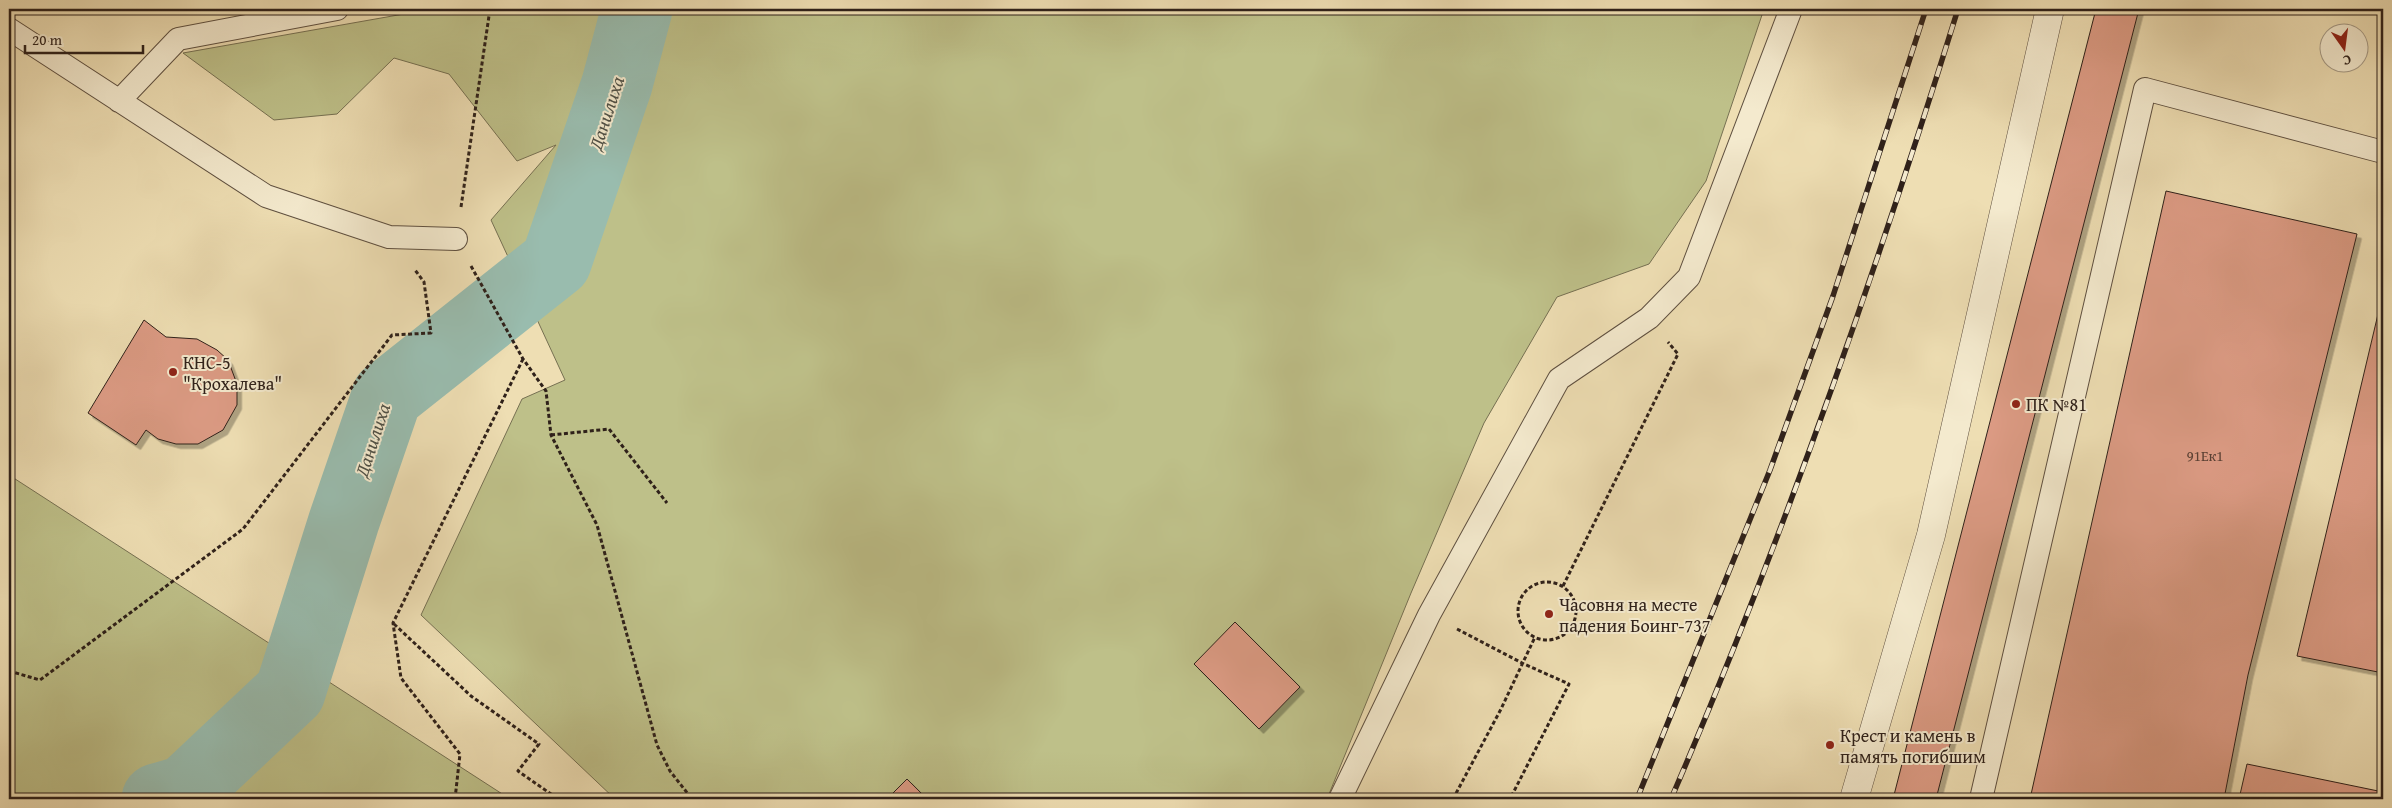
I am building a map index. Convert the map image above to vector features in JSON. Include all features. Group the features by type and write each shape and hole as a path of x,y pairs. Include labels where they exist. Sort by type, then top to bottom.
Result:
{"street":[{"path":"1854,799 1931,535 2050,9"}],"lane":[{"path":"119,101 178,39 337,9"},
{"path":"1340,799 1429,614 1559,379 1649,318 1689,277 1791,9"},
{"path":"9,30 266,196 389,237 456,239"},
{"path":"1982,799 2145,89 2383,152"}],"path":[{"path":"456,239 490,9"},
{"path":"9,671 40,680 243,529 392,335 430,333 424,282 389,237"},
{"path":"470,264 523,359 546,390 551,435 597,524 657,745 670,771 692,799"},
{"path":"1563,586 1678,354"},
{"path":"455,799 460,754 401,678 393,623 523,359"},
{"path":"551,435 609,429 667,503"},
{"path":"1554,582 1563,586 1575,601 1575,621 1570,629 1554,640 1535,638 1522,624 1518,615 1522,597 1536,584 1554,582"},
{"path":"1429,614 1524,664 1569,684 1510,799"},
{"path":"393,623 472,696 539,744 518,771 558,799"},
{"path":"1453,799 1524,664 1535,638"}],"green space":[{"path":"432,9 1764,9 1706,181 1649,264 1557,297 1484,423 1411,593 1327,799 615,799 421,615 522,399 565,380 491,220 556,145 517,161 449,74 394,58 337,114 274,120 183,53"},
{"path":"9,475 510,799 9,799"}],"building":[{"name":"ПК №81","path":"2096,9 2139,9 1936,799 1893,799"},
{"path":"2166,191 2357,234 2248,675 2224,799 2030,799"},
{"path":"2383,293 2383,673 2297,656"},
{"name":"КНС-5 \"Крохалева\"","path":"144,320 166,337 197,339 217,350 228,360 237,384 237,405 223,430 198,444 176,444 158,439 146,430 136,445 88,413"},
{"path":"1235,622 1300,687 1259,729 1194,664"},
{"path":"2247,764 2383,792 2383,799 2239,799"},
{"path":"907,779 927,799 887,799"}],"waterway":[{"name":"Данилиха","path":"157,799 185,791 290,692 344,521 387,396 556,262 617,84 637,9"}],"railway":[{"path":"1637,799 1770,470 1833,296 1926,9"},
{"path":"1671,799 1751,605 1825,408 1894,209 1958,9"}],"place":[{"name":"КНС-5 \"Крохалева\"","path":"173,372"},
{"name":"ПК №81","path":"2016,404"},
{"name":"Часовня на месте падения Боинг-737","path":"1549,614"},
{"name":"Крест и камень в память погибшим","path":"1830,745"}]}
